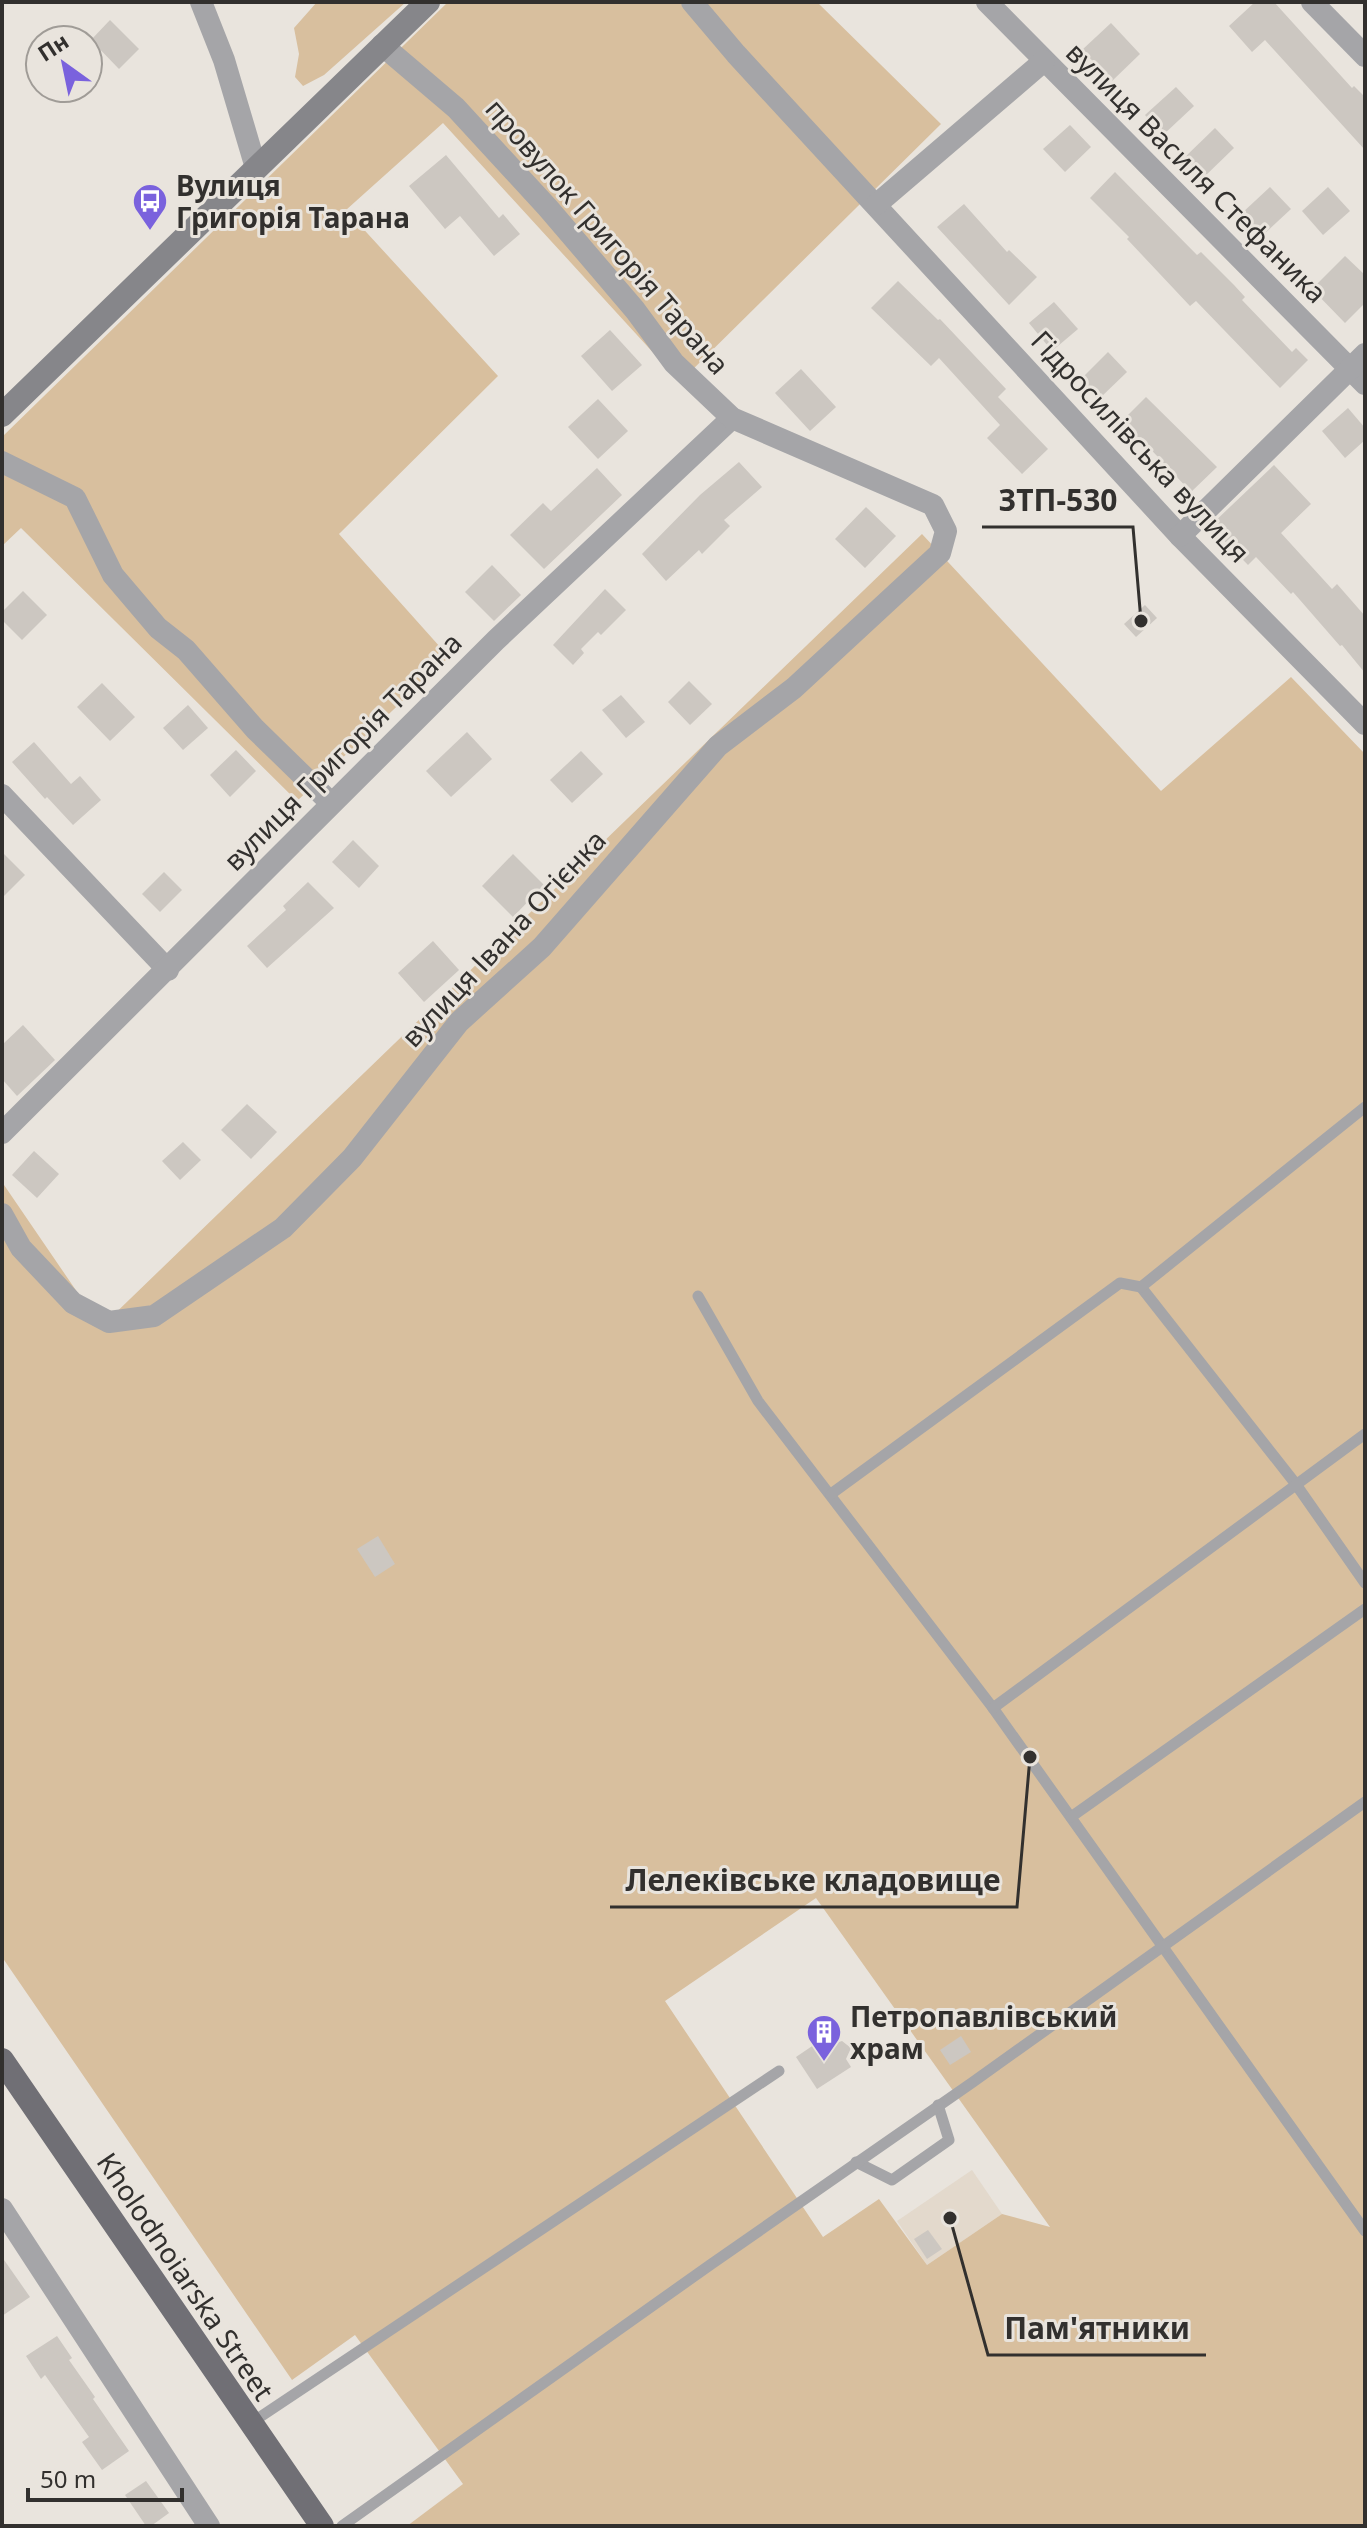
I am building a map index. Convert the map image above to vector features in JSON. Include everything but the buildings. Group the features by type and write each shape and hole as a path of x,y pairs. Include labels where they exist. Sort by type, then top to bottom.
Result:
{"main road":[{"name":"Kholodnoiarska Street","path":"2,2060 322,2526"}],"street":[{"path":"201,2 224,60 256,168"},
{"path":"2,415 428,2"},
{"name":"Гідросилівська вулиця","path":"692,2 736,54 1180,536 1365,724"},
{"name":"вулиця Василя Стефаника","path":"987,2 1360,369"},
{"path":"1312,2 1365,56"},
{"name":"провулок Григорія Тарана","path":"382,45 456,108 626,299 674,363 732,418 933,505"},
{"path":"877,204 1044,61"},
{"path":"1180,536 1360,369"},
{"name":"вулиця Григорія Тарана","path":"2,1133 496,640 732,418"},
{"path":"2,462 75,498 113,575 158,628 186,650 255,729 331,803"},
{"name":"вулиця Івана Огієнка","path":"2,1214 21,1248 73,1303 109,1322 154,1316 283,1228 352,1158 459,1022 542,947 718,746 794,688 940,553 946,531 933,505"},
{"path":"2,795 168,970"},
{"path":"2,2209 209,2526"}],"lane":[{"path":"1141,1287 1365,1107"},
{"path":"831,1494 1120,1283 1141,1287 1295,1483 1365,1583"},
{"path":"698,1296 758,1401 993,1708 1365,2231"},
{"path":"993,1708 1365,1434"},
{"path":"1071,1817 1365,1609"},
{"path":"342,2526 1365,1802"},
{"path":"250,2423 779,2071"},
{"path":"856,2162 892,2180 949,2140 938,2105"}],"shaded area":[{"path":"317,2 406,2 324,75 303,86 295,77 299,54 294,28"},
{"path":"448,2 817,2 941,124 680,382 443,123 346,210 498,376 339,534 449,657 297,801 21,528 2,546 2,437"},
{"path":"922,534 1161,791 1291,677 1365,754 1365,2526 407,2526 463,2484 355,2335 292,2380 2,1957 2,1182 101,1327","holes":["816,1898 1050,2227 1002,2214 927,2265 879,2199 823,2237 665,2001"]},
{"path":"972,2170 1002,2214 927,2265 897,2221"}],"place":[{"name":"Вулиця Григорія Тарана","path":"150,232"},
{"name":"ЗТП-530","path":"1141,621"},
{"name":"Лелеківське кладовище","path":"1030,1757"},
{"name":"Петропавлівський храм","path":"824,2063"},
{"name":"Пам'ятники","path":"950,2218"}]}
